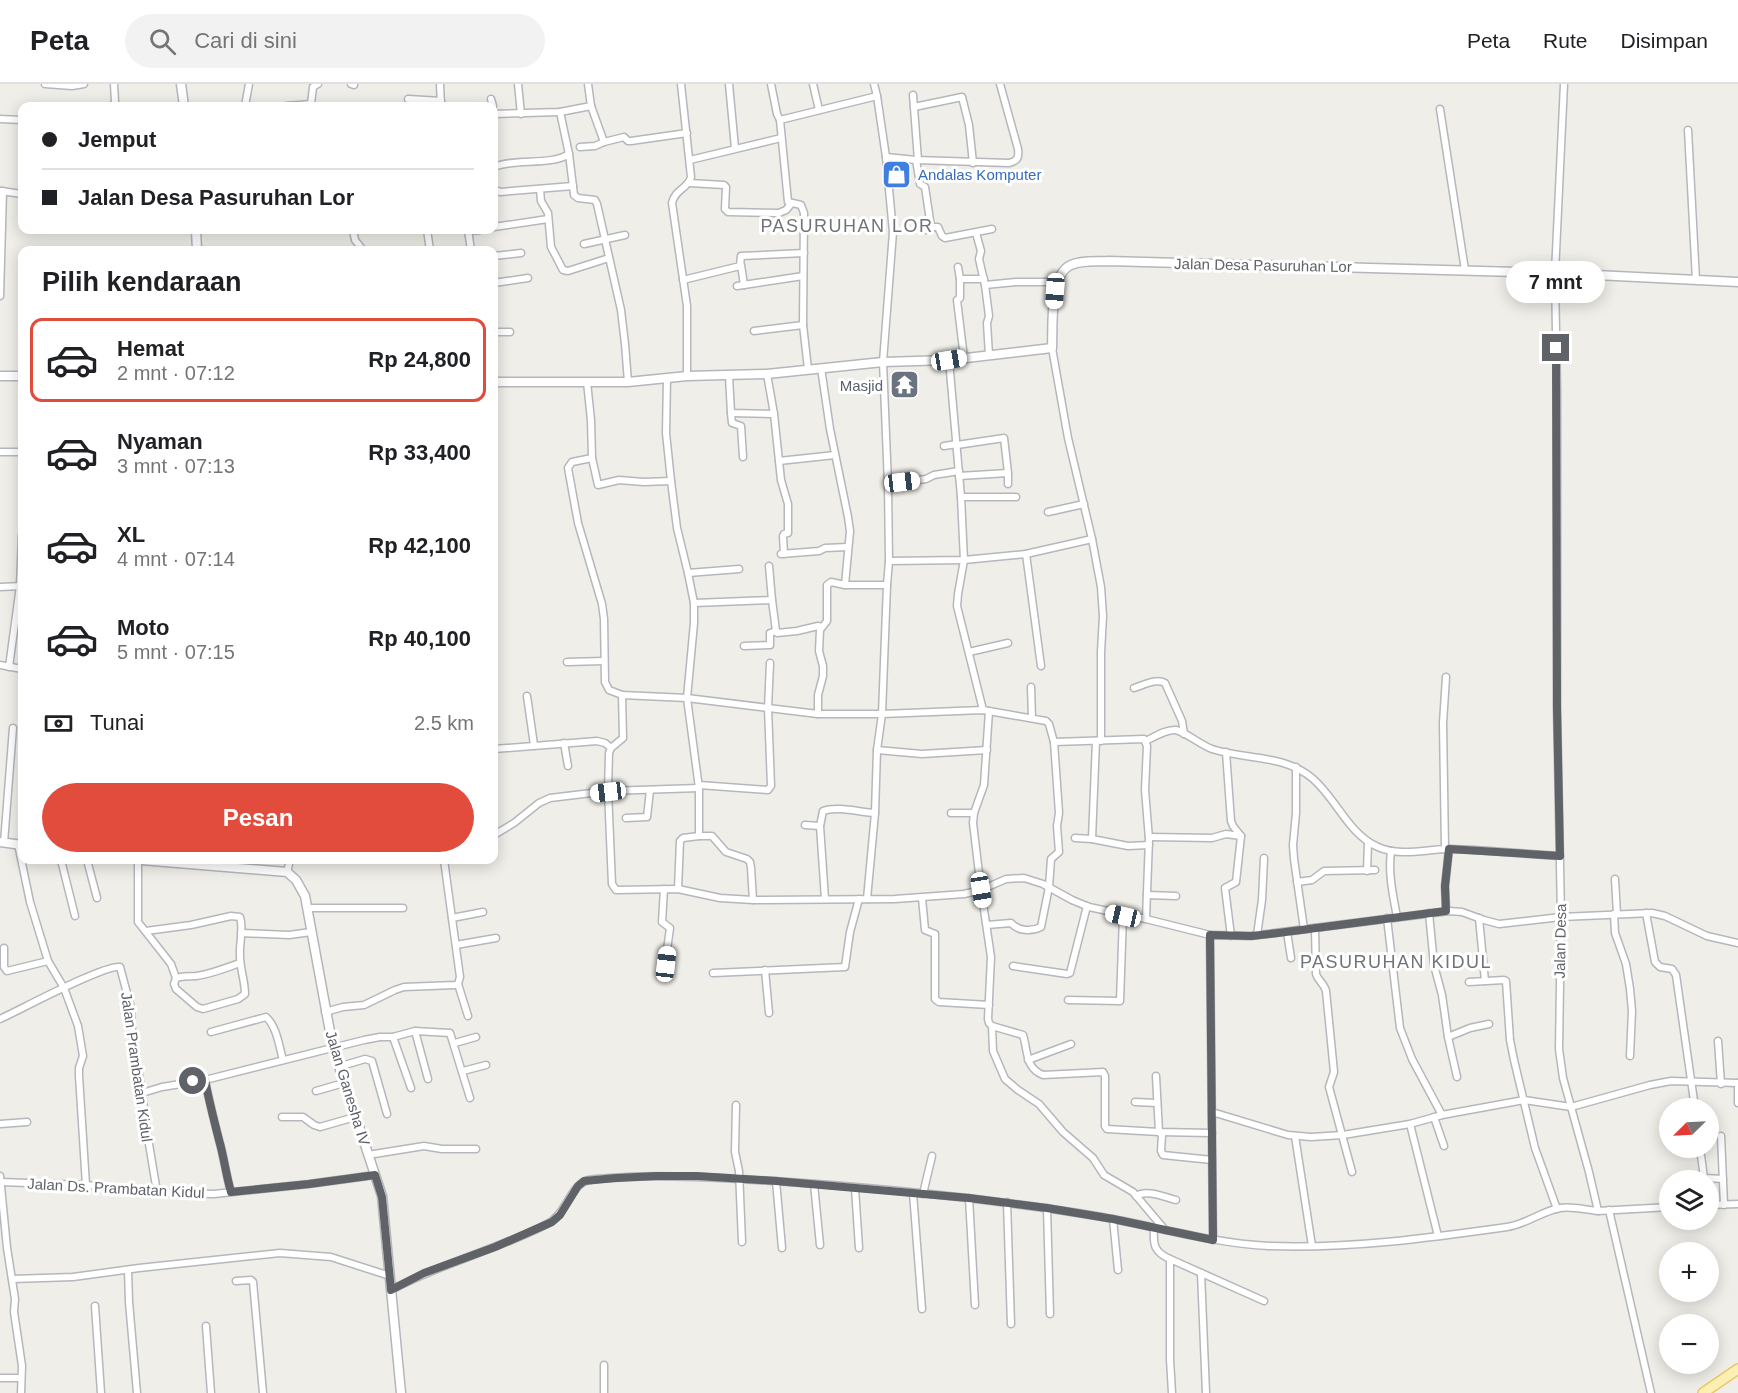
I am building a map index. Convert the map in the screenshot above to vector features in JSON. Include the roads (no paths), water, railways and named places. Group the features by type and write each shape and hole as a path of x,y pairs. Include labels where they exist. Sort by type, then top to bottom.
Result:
{"main road":[{"path":"1703,1393 1738,1369"}],"street":[{"path":"45,84 72,86 84,84"},
{"path":"114,84 116,102"},
{"path":"182,84 184,102"},
{"path":"247,102 249,84"},
{"path":"311,102 314,86 318,84"},
{"path":"440,84 441,102"},
{"path":"518,84 520,114"},
{"path":"588,84 591,106 603,142"},
{"path":"681,84 691,177 689,183 676,194 672,203 688,320 687,376"},
{"path":"729,84 735,148"},
{"path":"771,84 780,120 787,201 790,204"},
{"path":"813,84 819,110"},
{"path":"867,898 875,813 877,750 882,714 886,585 889,561 883,362 893,243 886,158 874,84"},
{"path":"886,158 1009,164 1016,160 1018,148 1000,84"},
{"path":"1555,273 1564,84"},
{"path":"913,95 917,160 920,184 925,187 929,229 938,227 945,238 992,229"},
{"path":"780,120 877,96"},
{"path":"914,106 962,97 968,116 973,163"},
{"path":"408,99 428,102"},
{"path":"498,113 560,112 591,106"},
{"path":"1440,109 1465,270"},
{"path":"560,112 570,154 576,197 596,201 606,240 624,327 628,382"},
{"path":"0,119 18,120"},
{"path":"1688,130 1696,280"},
{"path":"580,147 594,146 624,137 631,141 687,134"},
{"path":"690,159 781,138"},
{"path":"498,166 560,159 570,154"},
{"path":"689,183 724,184 726,187 725,209 728,212 779,213 786,210 790,204"},
{"path":"498,191 573,186"},
{"path":"540,189 541,201 547,211 551,247 563,270 568,271 609,258"},
{"path":"0,296 2,191 18,193"},
{"path":"790,204 799,204 804,210 803,325 808,369"},
{"path":"498,226 548,219"},
{"path":"976,233 981,251 979,259 989,316 987,323 989,355"},
{"path":"584,244 625,235"},
{"path":"498,256 521,253"},
{"path":"744,285 741,257 804,253"},
{"name":"Jalan Desa Pasuruhan Lor","path":"1056,282 1061,272 1072,264 1108,261 1465,270 1738,282"},
{"path":"683,280 741,265"},
{"path":"958,267 960,298 957,300 964,358"},
{"name":"Jalan Desa","path":"1555,273 1557,707 1561,917 1558,1030 1561,1068 1598,1210"},
{"path":"737,286 803,276"},
{"path":"498,282 528,278"},
{"path":"960,279 984,282 1056,282 1052,348 1068,438 1092,539 1103,609 1092,839"},
{"path":"754,331 803,325"},
{"path":"498,332 510,332"},
{"path":"498,382 628,382 687,376 767,374 883,362 949,360 1052,348"},
{"path":"949,360 964,560 957,606 986,711 987,750 983,790 974,813 973,823 991,957 988,1019 992,1026 993,1051 1005,1079 1039,1104 1063,1132 1093,1158 1104,1175 1136,1196 1165,1230"},
{"path":"821,368 849,524 844,585"},
{"path":"0,374 18,376"},
{"path":"767,374 781,480 788,504 788,533 783,535 782,554 848,547"},
{"path":"729,376 732,423 741,426 743,457"},
{"path":"667,378 666,433 671,481 678,535 694,603 687,698 699,787 699,836"},
{"path":"587,382 592,458 598,485 619,480 671,481"},
{"path":"731,413 774,414"},
{"path":"944,446 1006,437 1008,484"},
{"path":"0,452 18,452"},
{"path":"779,462 835,456"},
{"path":"592,458 572,462 568,468 578,523 602,604 607,688 622,695 687,698 818,714 986,711 1048,722 1054,742 1059,852 1051,859 1049,887 1041,927 1019,930 1011,923 987,925"},
{"path":"888,484 926,479 934,475 1008,473"},
{"path":"961,497 1016,497"},
{"path":"1048,512 1084,504"},
{"path":"889,561 964,560 1026,554 1092,539"},
{"path":"1026,554 1041,666"},
{"path":"769,566 776,631"},
{"path":"688,573 739,569"},
{"path":"818,714 818,695 823,676 819,651 822,627 827,621 827,585 831,582 844,585 886,585"},
{"path":"0,587 18,586"},
{"path":"694,603 772,600"},
{"path":"9,667 18,606"},
{"path":"744,646 770,645 770,633 776,631 777,633 822,627"},
{"path":"969,652 1008,644"},
{"path":"567,662 604,661"},
{"path":"498,833 544,800 608,792 699,787 770,789 768,708 770,663"},
{"path":"0,665 18,668"},
{"path":"1446,676 1443,723 1447,849 1446,911"},
{"path":"1134,688 1161,681 1165,683 1182,721 1184,734"},
{"path":"1031,687 1032,718"},
{"path":"622,695 623,738 610,748 608,792 613,887 617,891 678,889 720,898 753,900 922,898 981,890 1006,879 1015,878 1033,880 1087,906 1210,935 1257,935 1287,932 1446,911 1462,912 1499,924 1561,917 1646,913 1665,916 1707,936 1738,943"},
{"path":"527,696 534,745"},
{"path":"13,728 2,842 18,844"},
{"path":"1054,742 1142,739 1146,741 1176,730 1202,745 1226,752 1277,760 1296,767 1323,789 1368,842 1378,847 1391,851 1447,849 1560,856"},
{"path":"498,749 602,741 610,748"},
{"path":"1146,741 1145,790 1149,837 1146,920"},
{"path":"564,743 568,766"},
{"path":"877,750 922,754 987,750"},
{"path":"1226,752 1231,821 1241,836 1236,882 1225,888 1231,936"},
{"path":"1296,767 1293,845 1304,929"},
{"path":"626,818 648,817 650,790"},
{"path":"825,899 820,826 822,812 825,810 875,813"},
{"path":"951,813 974,813"},
{"path":"805,825 820,826"},
{"path":"1149,837 1212,837 1224,834 1241,836"},
{"path":"678,889 680,841 683,838 712,836 726,852 750,862 753,900"},
{"path":"1075,838 1128,846 1149,845"},
{"path":"1367,871 1368,842"},
{"path":"1391,851 1389,866 1397,917"},
{"path":"1257,935 1263,900 1264,858"},
{"path":"23,864 30,902 48,960 64,988 81,1040 83,1056 79,1076 86,1185"},
{"path":"62,864 75,916"},
{"path":"88,864 97,898"},
{"path":"140,864 138,922 171,964 176,978 174,984 176,989 197,1007 203,1009 238,999 245,994 240,963 241,920 236,916 146,931"},
{"path":"226,864 287,872 289,864"},
{"path":"445,864 460,977 458,984 468,1016"},
{"path":"1297,882 1312,880 1321,872 1375,870"},
{"name":"Jalan Ganesha IV","path":"287,872 292,875 300,887 308,908 310,932 333,1048 382,1197 400,1393"},
{"path":"1615,879 1616,939 1624,957 1629,979 1632,1011 1630,1056"},
{"path":"664,889 662,922 670,928 666,964"},
{"path":"1147,895 1176,896"},
{"path":"713,973 845,967 850,932 859,898"},
{"path":"922,898 925,930 935,934 935,999 939,1002 989,1005"},
{"path":"1013,966 1070,973 1087,906"},
{"path":"308,908 403,908"},
{"path":"452,918 483,912"},
{"path":"1429,913 1434,965 1458,1077"},
{"path":"1646,913 1655,962 1660,967 1672,969 1676,975 1694,1098"},
{"path":"1068,1000 1120,1000 1123,916"},
{"path":"1387,918 1398,1017 1403,1039 1442,1115"},
{"path":"1479,918 1485,981"},
{"path":"1315,928 1316,974 1326,991 1333,1063 1334,1075 1329,1087 1352,1172"},
{"path":"241,933 289,935 310,932"},
{"path":"1287,932 1291,958"},
{"path":"1210,935 1213,1240"},
{"path":"456,945 496,938"},
{"path":"4,948 4,968 7,971 48,960"},
{"path":"176,978 219,971 240,963"},
{"name":"Jalan Prambatan Kidul","path":"0,1019 109,968 120,967 131,1008 132,1032 157,1191"},
{"path":"765,970 769,1013"},
{"path":"1469,982 1506,981 1514,1060 1539,1163 1557,1209"},
{"path":"325,1012 364,1005 404,987 458,984"},
{"path":"211,1032 266,1017 274,1029 283,1060"},
{"path":"1449,1041 1470,1028 1489,1024"},
{"path":"992,1026 1023,1035 1028,1060 1034,1070 1043,1075 1103,1072 1106,1077 1106,1128 1108,1130 1212,1133"},
{"path":"142,1093 180,1083 205,1080 380,1036 393,1037 415,1031 448,1032 452,1035 470,1098"},
{"path":"415,1031 428,1078"},
{"path":"393,1037 411,1088"},
{"path":"455,1043 476,1037"},
{"path":"1718,1041 1721,1084"},
{"path":"1028,1060 1071,1044"},
{"path":"338,1067 362,1060 372,1062 387,1113"},
{"path":"463,1071 486,1065"},
{"path":"1155,1076 1163,1155 1212,1160"},
{"path":"205,1080 231,1192"},
{"path":"1212,1112 1295,1136 1311,1137 1343,1135 1410,1124 1442,1115 1524,1100 1571,1107 1660,1082 1671,1081 1738,1083 1738,1103"},
{"path":"316,1091 344,1083"},
{"path":"1135,1102 1157,1103"},
{"path":"736,1105 735,1152 740,1179 742,1242"},
{"path":"282,1117 303,1117 320,1127 355,1117"},
{"path":"1434,1117 1444,1146"},
{"path":"0,1124 27,1122"},
{"path":"1410,1124 1438,1236"},
{"path":"1295,1136 1312,1246"},
{"path":"1721,1136 1724,1205"},
{"path":"368,1155 424,1146 442,1149 476,1149"},
{"path":"923,1194 932,1156"},
{"path":"1701,1158 1704,1178 1722,1179"},
{"name":"Jalan Ds. Prambatan Kidul","path":"0,1182 86,1185 208,1194 375,1175"},
{"path":"0,1176 15,1299 14,1312 21,1366 21,1393"},
{"path":"391,1290 424,1273 495,1247 552,1222 560,1215 578,1186 584,1181 657,1176 776,1181 1007,1202 1113,1219 1213,1240 1268,1246 1339,1246 1438,1236 1514,1226 1565,1208 1609,1210 1659,1208"},
{"path":"776,1181 782,1248"},
{"path":"814,1184 820,1245"},
{"path":"855,1188 859,1248"},
{"path":"913,1193 922,1309"},
{"path":"1136,1196 1143,1193 1176,1200"},
{"path":"969,1198 975,1305"},
{"path":"1007,1202 1011,1324"},
{"path":"1719,1205 1738,1204"},
{"path":"1047,1208 1050,1314"},
{"path":"1609,1210 1651,1393"},
{"path":"1113,1219 1118,1269"},
{"path":"1154,1228 1153,1239 1161,1255 1264,1301"},
{"path":"12,1280 128,1275 280,1253 331,1257 390,1275"},
{"path":"1170,1258 1172,1393"},
{"path":"1201,1273 1206,1393"},
{"path":"128,1275 137,1393"},
{"path":"236,1281 251,1280 253,1282 263,1393"},
{"path":"94,1306 100,1393"},
{"path":"206,1326 211,1393"},
{"path":"604,1365 604,1393"},
{"path":"0,1378 21,1378"}],"place":[{"name":"Andalas Komputer","path":"897,174"},
{"name":"Masjid","path":"904,385"}],"district":[{"name":"PASURUHAN LOR","path":"847,226"},
{"name":"PASURUHAN KIDUL","path":"1396,962"}]}
